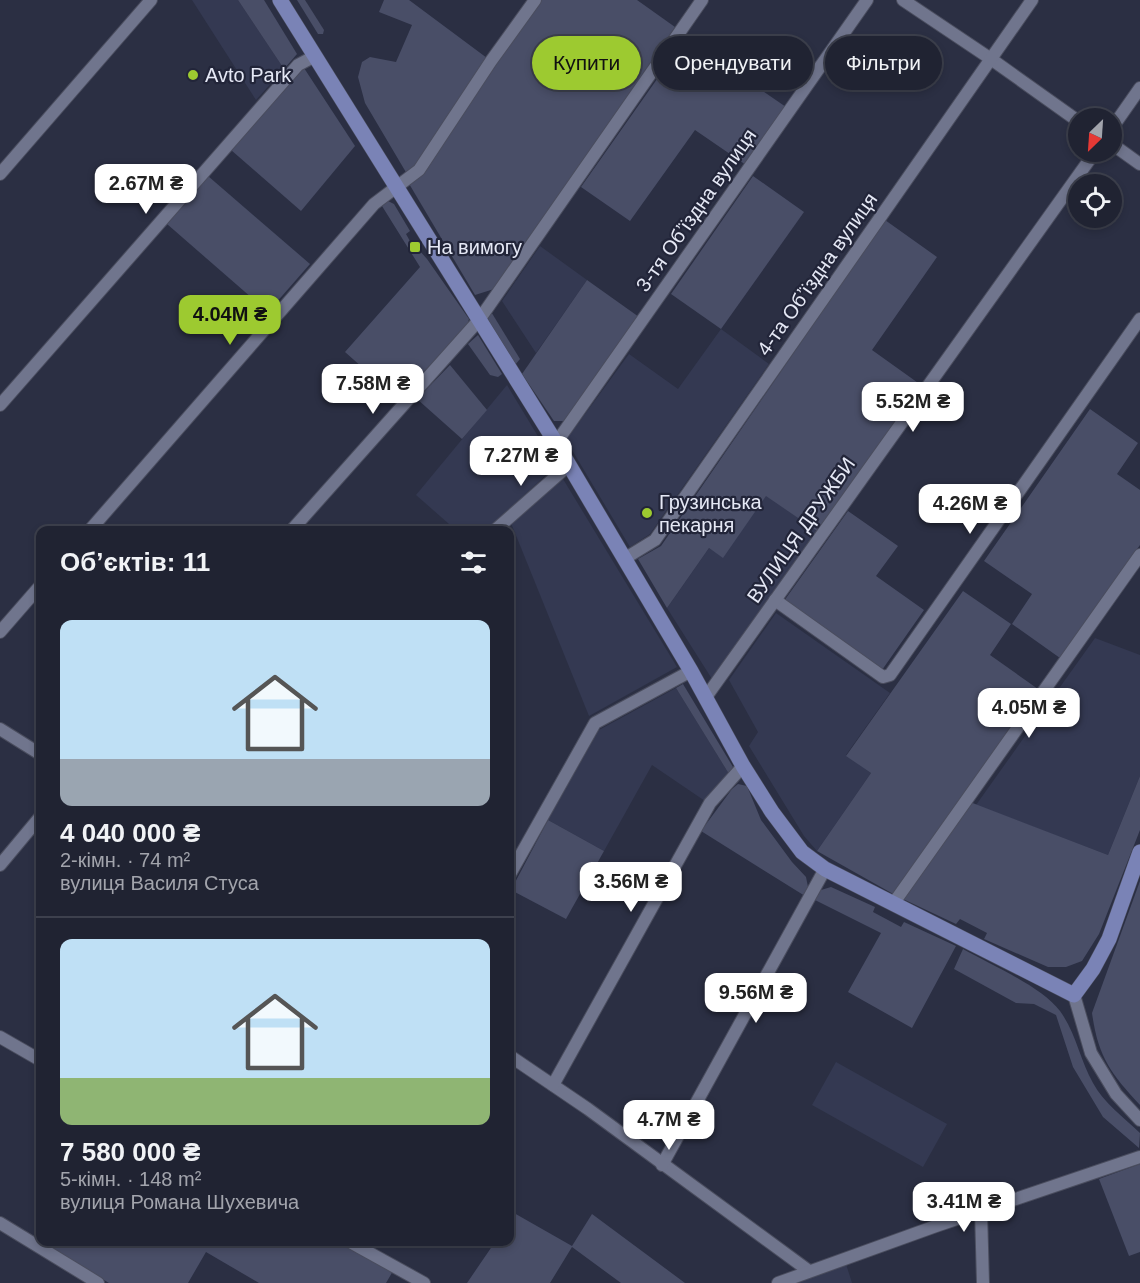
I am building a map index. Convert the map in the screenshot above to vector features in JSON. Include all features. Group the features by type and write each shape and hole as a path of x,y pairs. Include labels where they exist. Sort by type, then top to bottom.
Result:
{"main road":[{"path":"280,0 556,443 691,670 743,766 772,812 802,852 825,869 1074,995 1109,939 1140,852"}],"street":[{"path":"0,174 151,0"},
{"path":"92,526 374,204 419,170 491,61 535,0"},
{"path":"295,526 479,320 702,0"},
{"name":"3-тя Обʼїздна вулиця","path":"556,443 867,0"},
{"path":"903,0 1068,114"},
{"name":"4-та Обʼїздна вулиця","path":"624,559 655,540 1032,0"},
{"path":"0,405 298,65 315,56"},
{"path":"1122,114 1140,88"},
{"path":"1122,151 1140,164"},
{"name":"ВУЛИЦЯ ДРУЖБИ","path":"706,697 1088,162"},
{"path":"776,600 882,677 890,675 1140,319"},
{"path":"500,526 569,465"},
{"path":"893,904 1140,555"},
{"path":"0,632 36,591"},
{"path":"514,867 595,723 691,670"},
{"path":"0,729 36,752"},
{"path":"553,1084 710,803 743,766"},
{"path":"0,865 36,822"},
{"path":"662,1164 825,869"},
{"path":"1074,995 1091,1053 1116,1094 1140,1120"},
{"path":"0,1037 36,1058"},
{"path":"514,1059 553,1084 809,1271"},
{"path":"778,1283 1140,1157"},
{"path":"981,1211 983,1283"},
{"path":"0,1223 36,1245"},
{"path":"38,1246 98,1283"},
{"path":"357,1246 424,1283"}],"shaded area":[{"path":"192,0 238,0 284,69 256,100"},
{"path":"238,0 264,0 297,54 284,69"},
{"path":"297,0 305,0 324,30 323,34 318,34"},
{"path":"384,0 409,0 487,58 416,168 407,174 365,103 358,77 362,62 370,57 396,62 412,25 379,12"},
{"path":"540,0 637,0 675,27 669,36 653,36 653,59 641,76 641,36 532,36 532,90 631,90 494,289 475,295 408,182"},
{"path":"304,68 355,146 301,211 231,150"},
{"path":"653,85 653,90 761,90 786,107 746,165 695,130 630,221 581,187"},
{"path":"208,176 310,264 268,312 167,224"},
{"path":"753,176 804,212 721,329 671,294"},
{"path":"388,201 394,204 410,231 406,234 416,252 419,250 427,259 469,319 467,326 398,399 345,352 420,267 382,206"},
{"path":"885,220 937,257 872,350 921,385 817,531 766,496 723,558 709,548 667,608 638,559 661,546"},
{"path":"540,246 587,280 536,353 502,301"},
{"path":"587,280 639,317 565,421 554,421 522,374"},
{"path":"490,310 520,359 515,365 486,317"},
{"path":"721,329 769,364 650,534 630,547 566,440 629,354 678,389"},
{"path":"478,335 502,374 498,377 490,375 468,344"},
{"path":"450,365 487,410 462,439 417,399"},
{"path":"507,385 556,466 490,526 451,526 416,495"},
{"path":"1090,409 1138,443 1117,474 1140,490 1140,545 1060,658 1012,624 1032,594 984,561"},
{"path":"563,479 677,667 589,716 511,523"},
{"path":"766,495 817,531 712,679 667,608 709,548 723,557"},
{"path":"848,511 898,546 876,576 924,610 882,670 784,601"},
{"path":"963,591 1011,624 990,655 1038,689 895,895 817,851 871,773 846,756"},
{"path":"776,613 890,693 846,755 871,773 817,851 804,836 749,746 758,732 729,680"},
{"path":"1095,638 1140,655 1140,776 1108,855 976,805"},
{"path":"683,684 733,767 729,774 676,688"},
{"path":"676,688 729,774 705,801 652,765 604,851 548,820 599,730"},
{"path":"1140,776 1140,830 1099,934 1082,961 1066,967 1048,967 984,939 987,933 960,919 956,924 903,899 970,802 1108,855"},
{"path":"738,784 747,786 761,820 806,877 808,887 805,896 701,831"},
{"path":"548,820 604,851 566,919 514,892 514,884"},
{"path":"1140,881 1140,1105 1107,1064 1098,1042 1092,1013"},
{"path":"831,887 875,907 873,912 901,927 904,922 956,946 912,1028 848,992 881,933 815,900 821,890"},
{"path":"963,949 1041,993 1060,1011 1070,1028 1097,1090 1114,1110 1140,1133 1139,1148 1103,1117 1073,1067 1056,1015 1034,1004 1016,1003 954,969"},
{"path":"836,1062 947,1124 923,1167 812,1105"},
{"path":"1140,1164 1140,1252 1129,1256 1099,1179"},
{"path":"514,1213 572,1246 592,1214 685,1283 621,1283 572,1247 550,1283 467,1283 492,1246 514,1246"},
{"path":"49,1246 347,1246 393,1271 386,1283 259,1283 206,1252 188,1283 109,1283"},
{"path":"846,1264 852,1283 797,1283"}],"place":[{"name":"Avto Park","path":"193,75"},
{"name":"На вимогу","path":"415,247"},
{"name":"Грузинська пекарня","path":"647,513"}]}
